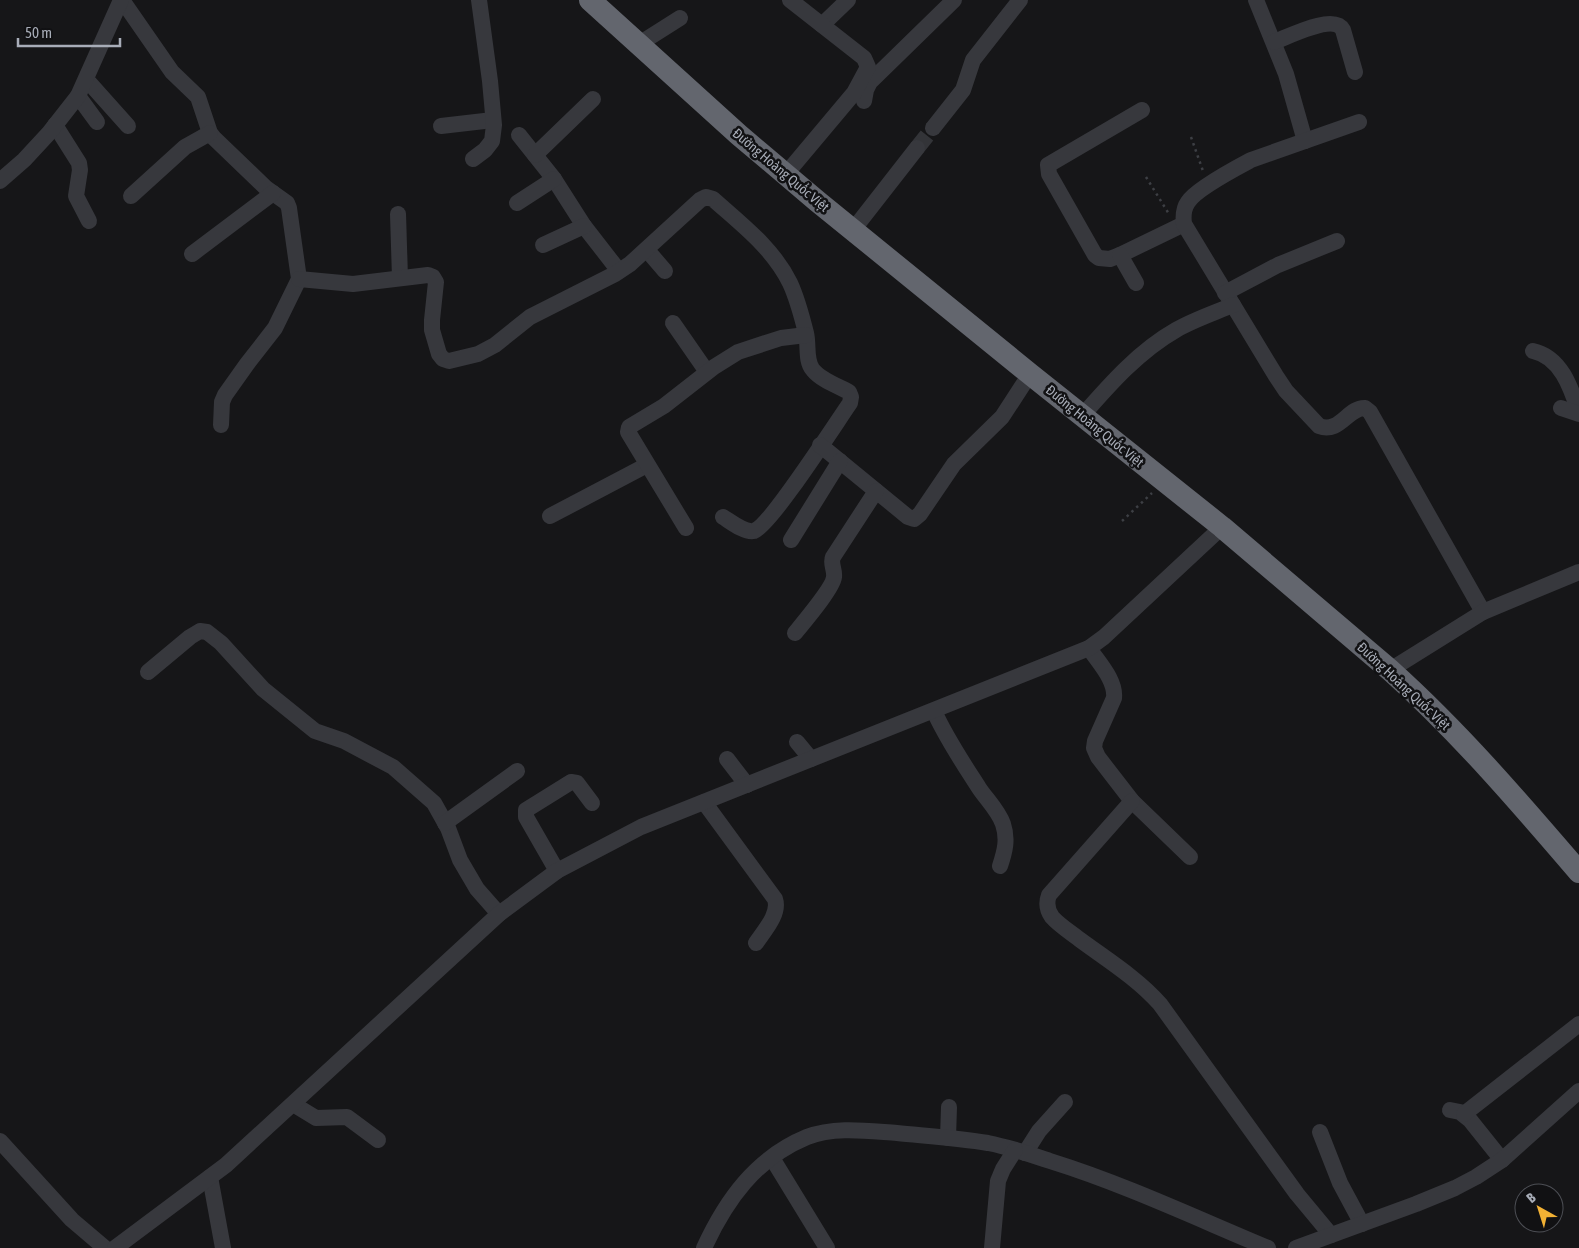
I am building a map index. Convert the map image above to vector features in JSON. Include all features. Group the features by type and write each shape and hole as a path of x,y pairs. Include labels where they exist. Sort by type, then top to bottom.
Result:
{"highway":[{"name":"Đường Hoàng Quốc Việt","path":"590,0 786,174 1030,374 1222,527 1390,670 1493,772 1579,872"}],"street":[{"path":"0,180 24,160 78,96 121,0"},
{"path":"121,0 172,72 198,97 210,133 286,203 289,208 299,278 275,328 225,395 222,402 221,425"},
{"path":"473,159 486,150 492,141 493,120 479,0"},
{"path":"786,174 854,93 868,67 864,58 790,0"},
{"path":"822,26 848,0"},
{"path":"864,101 870,82 954,0"},
{"path":"933,128 963,90 973,60 1020,0"},
{"path":"1256,0 1286,74 1305,141"},
{"path":"638,44 680,18"},
{"path":"1274,42 1309,28 1337,24 1343,30 1355,72"},
{"path":"86,79 128,126"},
{"path":"78,96 97,122"},
{"path":"535,155 593,99"},
{"path":"1142,110 1052,162 1048,165 1049,174 1095,255 1104,260 1120,255 1180,226"},
{"path":"441,126 493,120"},
{"path":"1359,122 1251,160 1208,185 1188,201 1182,214 1180,226 1229,299 1286,391 1320,426 1326,428 1338,425 1360,408 1365,408 1370,412 1483,612"},
{"path":"55,125 79,163 80,170 76,196 89,221"},
{"path":"131,196 185,147 210,133"},
{"path":"519,135 554,178 584,226 619,271"},
{"path":"853,230 917,148"},
{"path":"517,203 554,178"},
{"path":"192,254 273,193"},
{"path":"299,278 353,284 428,275 433,277 436,282 432,330 439,354 443,359 449,360 486,350 530,317 619,271 647,250 700,200 706,197 713,199 758,239 778,263 790,284 806,335 809,363 812,369 817,374 849,392 851,397 850,403 797,481 766,522 752,532 723,517"},
{"path":"398,214 400,278"},
{"path":"542,245 584,226"},
{"path":"1082,416 1116,377 1145,351 1176,330 1229,299 1278,265 1337,241"},
{"path":"647,250 665,271"},
{"path":"1120,255 1136,283"},
{"path":"673,323 707,372"},
{"path":"686,528 628,432 630,428 633,424 664,406 707,372 738,352 781,338 806,335"},
{"path":"1533,351 1541,353 1555,362 1562,371 1579,413"},
{"path":"820,445 908,517 914,518 920,514 954,464 1002,417 1030,374"},
{"path":"1561,408 1579,413"},
{"path":"791,540 840,462"},
{"path":"550,516 647,465"},
{"path":"795,633 830,586 834,576 832,567 833,557 876,491"},
{"path":"115,1248 226,1165 499,914 557,871 641,827 1089,648 1104,637 1222,527"},
{"path":"1390,670 1483,612 1579,572"},
{"path":"148,672 190,637 200,631 206,632 221,643 263,688 315,732 344,741 393,767 434,803 445,823 460,860 477,889 499,914"},
{"path":"1089,648 1115,690 1114,698 1095,741 1094,748 1098,757 1132,801 1190,857"},
{"path":"934,711 941,728 962,763 1003,824 1006,842 1000,866"},
{"path":"797,742 811,759"},
{"path":"727,759 747,785"},
{"path":"445,823 517,771"},
{"path":"557,871 526,817 526,810 571,782 577,784 592,803"},
{"path":"1132,801 1049,895 1047,901 1049,912 1053,918 1147,990 1160,1004 1297,1194 1331,1236"},
{"path":"704,802 776,899 778,906 775,913 756,943"},
{"path":"1502,1160 1457,1112 1579,1024"},
{"path":"1296,1248 1455,1188 1502,1160 1579,1091"},
{"path":"992,1248 998,1181 1003,1169 1066,1102"},
{"path":"293,1104 316,1118 348,1117 378,1140"},
{"path":"948,1138 949,1107"},
{"path":"704,1248 717,1220 734,1194 751,1174 772,1158 808,1137 834,1131 862,1130 988,1143 1020,1151 1110,1182 1268,1248"},
{"path":"1320,1132 1340,1183 1362,1224"},
{"path":"0,1140 72,1220 105,1248"},
{"path":"772,1158 827,1248"},
{"path":"210,1177 222,1248"}],"path":[{"path":"1191,137 1208,185"},
{"path":"1146,177 1180,226"},
{"path":"1122,521 1165,481"}],"tunnel":[{"path":"917,148 933,128"}]}
